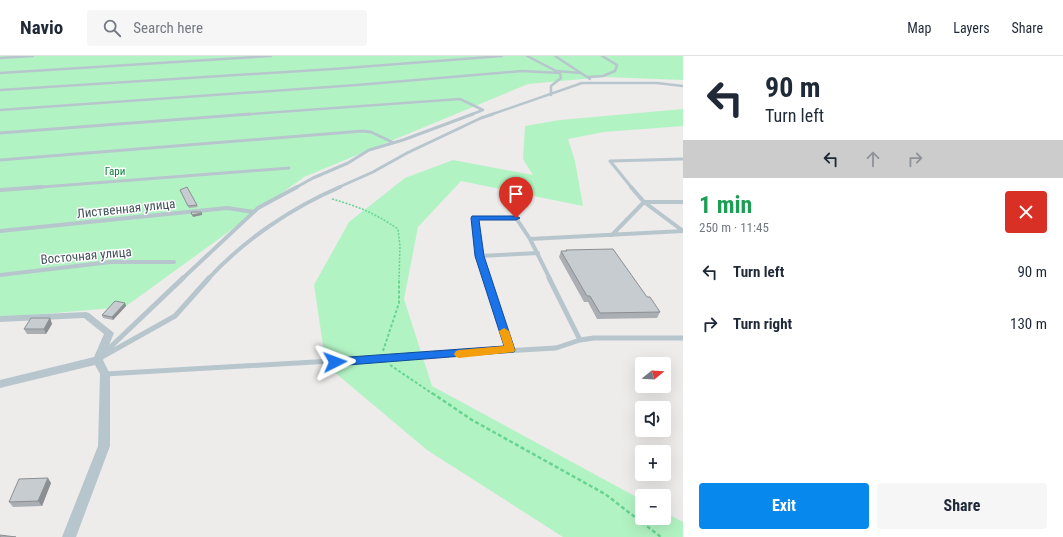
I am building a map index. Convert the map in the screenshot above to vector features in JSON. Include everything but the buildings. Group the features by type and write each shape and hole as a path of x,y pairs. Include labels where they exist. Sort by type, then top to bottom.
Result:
{"street":[{"path":"0,318 86,315 109,333 98,360"},
{"path":"69,537 104,446 106,374 98,360"},
{"path":"0,384 98,360"}],"lane":[{"path":"0,58 33,56"},
{"path":"0,73 271,56"},
{"path":"0,90 333,69 502,56"},
{"path":"527,56 560,73 562,78 551,86 551,94"},
{"path":"555,56 596,83"},
{"path":"588,78 603,76 615,71 617,65 602,56"},
{"path":"0,110 358,85 522,71 560,73"},
{"path":"556,71 581,73"},
{"path":"98,360 175,316 214,273 252,238 319,196 373,172 407,152 481,118 582,83 657,83 683,86"},
{"path":"0,133 429,100 460,99 469,102 482,110 403,140 369,150 348,163 313,178 275,198 254,212 98,360"},
{"path":"0,160 363,131 371,132 392,142"},
{"path":"683,159 610,161 644,202 683,231"},
{"path":"0,190 289,168"},
{"path":"612,234 644,202 683,202"},
{"name":"Лиственная улица","path":"0,231 227,208 254,212"},
{"path":"510,350 479,256 475,218 516,218 538,253 580,340"},
{"path":"530,239 683,231"},
{"path":"479,256 538,253"},
{"name":"Восточная улица","path":"0,275 111,262 174,262"},
{"path":"106,374 556,348 580,340 683,338"}],"path":[{"path":"319,196 362,208 377,215 398,229 400,246 399,303 380,359 472,420 605,494 661,537"}],"green space":[{"name":"Гари","path":"0,56 683,56 683,80 604,77 528,84 304,177 125,307 0,317"},
{"path":"683,109 683,126 604,132 568,139 575,161 583,206 461,181 418,227 404,299 432,386 635,496 635,525 671,525 671,516 683,522 683,537 563,537 427,450 326,365 314,285 349,222 405,178 453,160 533,175 523,159 525,126 560,120"}],"slow traffic":[{"path":"459,354 510,350 504,331"}],"route":[{"path":"335,362 510,350 479,256 475,218 516,218"}]}
